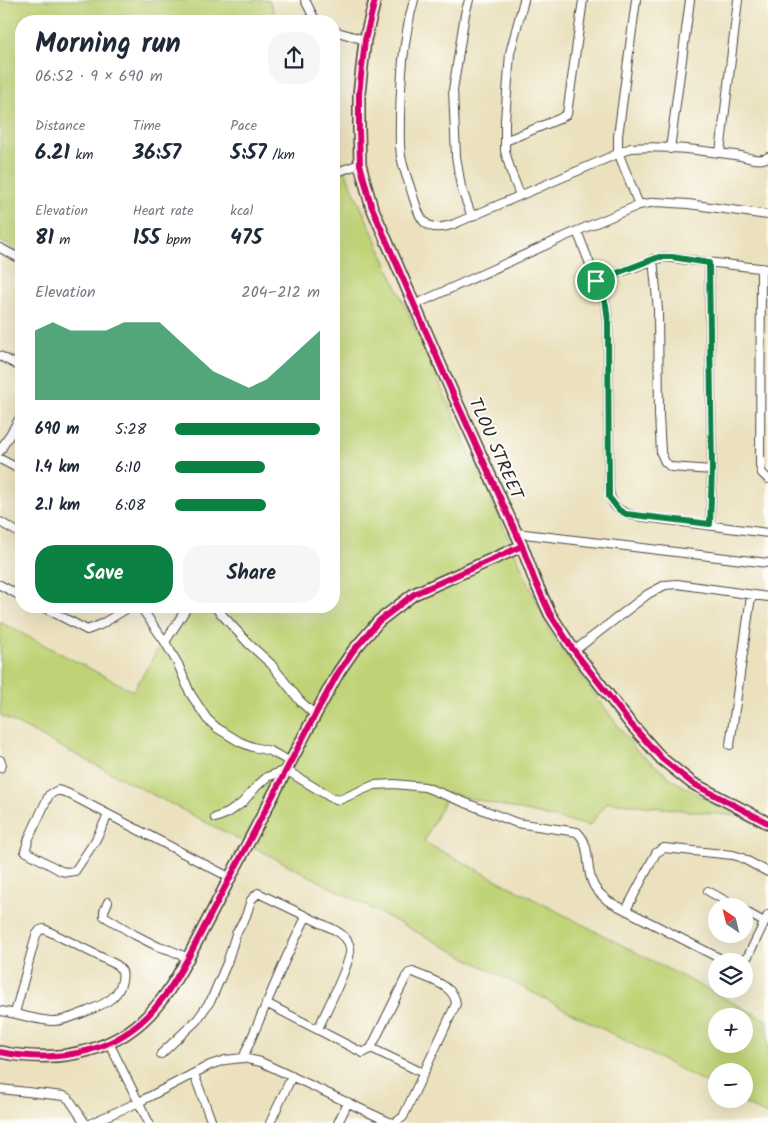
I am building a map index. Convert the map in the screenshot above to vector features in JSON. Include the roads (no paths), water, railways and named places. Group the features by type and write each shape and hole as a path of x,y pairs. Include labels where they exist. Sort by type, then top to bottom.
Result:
{"street":[{"path":"305,0 312,15"},
{"name":"TLOU STREET","path":"375,0 365,40 359,94 358,130 360,164 373,212 522,546 550,614 574,650 630,723 662,759 692,783 768,823"},
{"path":"414,0 402,66 400,147 404,170 419,215 425,224 433,228 444,228 472,217 618,152 631,148 647,146 761,159 768,156"},
{"path":"468,0 453,90 456,156 461,187 472,217"},
{"path":"520,195 508,162 505,141 508,65 524,0"},
{"path":"505,141 567,114 583,0"},
{"path":"636,0 618,136 618,152 640,205"},
{"path":"670,149 690,0"},
{"path":"720,153 738,0"},
{"path":"340,33 365,40"},
{"path":"340,171 360,164"},
{"path":"414,305 577,231 640,205 656,202 688,204 768,216"},
{"path":"577,231 606,305 608,322 609,497 619,510 626,514 768,532"},
{"path":"0,248 15,256"},
{"path":"596,281 659,257 765,269 760,466 762,473 768,479"},
{"path":"654,259 658,310 661,453 665,462 675,468 712,470"},
{"path":"709,263 712,470 710,524"},
{"path":"0,356 15,364"},
{"path":"0,451 15,426"},
{"path":"0,460 15,467"},
{"path":"0,522 15,531"},
{"path":"516,533 768,563"},
{"path":"0,1052 31,1056 79,1054 109,1043 128,1032 154,1010 171,987 188,958 338,673 368,632 388,613 414,594 522,546"},
{"path":"0,584 15,593"},
{"path":"574,650 648,594 665,585 677,584 768,597"},
{"path":"730,745 751,596"},
{"path":"54,613 87,630 100,625 120,613"},
{"path":"145,613 165,642 178,664 190,693 210,722 240,742 270,751 330,797 340,800 374,785 426,786 517,823 574,831 582,837 586,845 594,886 608,901 709,953"},
{"path":"165,642 184,613"},
{"path":"220,613 249,644 271,664 300,701 315,715"},
{"path":"0,760 2,765 0,768"},
{"path":"215,818 228,813 242,803 268,777 288,766"},
{"path":"108,815 95,841 75,870 61,871 25,851 49,795 58,790 67,793 231,878"},
{"path":"626,910 656,853 664,848 733,855 768,872"},
{"path":"708,892 720,898"},
{"path":"161,1054 197,1020 211,1000 227,964 236,934 246,916 251,900 258,893 340,932 348,942 351,950 349,959 318,1028"},
{"path":"108,902 104,916 116,925 159,947 188,958"},
{"path":"748,953 766,918 753,914"},
{"path":"243,1058 306,917"},
{"path":"0,1011 54,1021 76,1016 108,1002 114,997 122,982 122,971 116,965 44,929 40,930 36,935 15,1013"},
{"path":"91,1123 139,1102 218,1062 243,1058 261,1062 389,1122 395,1123 403,1116 456,1004 455,996 450,989 413,972 409,973 371,1048 364,1053 266,1003"},
{"path":"109,1043 149,1123"},
{"path":"371,1048 423,1074"},
{"path":"194,1074 212,1123"},
{"path":"270,1123 292,1076"},
{"path":"0,1089 64,1096 69,1099 85,1123"},
{"path":"338,1123 348,1102"}]}
